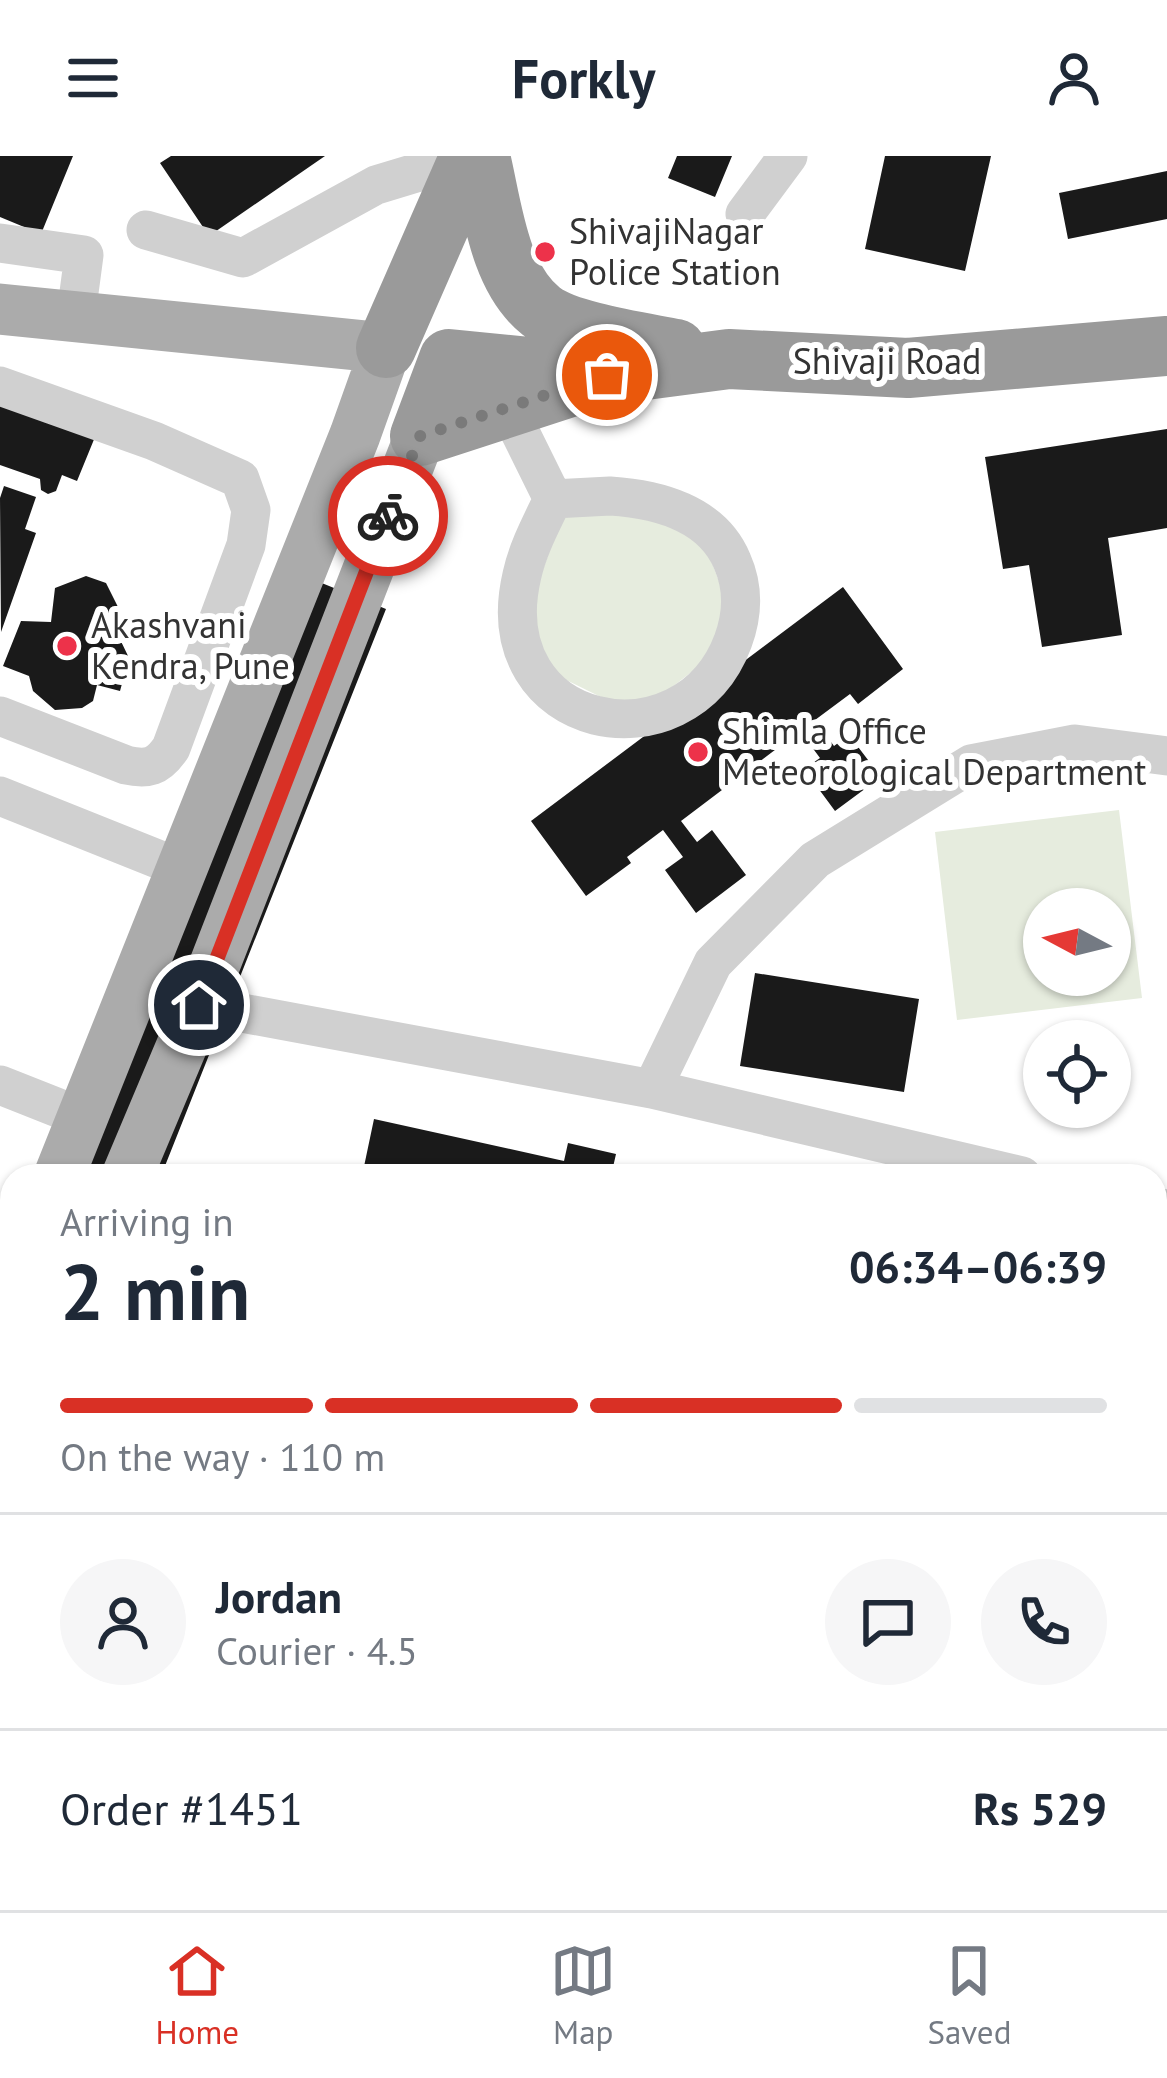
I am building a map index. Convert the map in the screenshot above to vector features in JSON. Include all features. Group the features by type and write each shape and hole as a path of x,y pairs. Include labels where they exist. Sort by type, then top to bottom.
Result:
{"highway":[{"path":"386,348 470,156"},
{"path":"480,156 506,262 543,313 603,334 729,359"},
{"path":"1100,352 1167,316"},
{"name":"Shivaji Road","path":"607,375 729,359 908,368 1167,346"},
{"path":"420,436 449,358 607,375"},
{"path":"420,436 607,375"}],"main road":[{"path":"0,309 386,348 64,1164"},
{"path":"132,1164 199,1005 420,436"}],"street":[{"path":"146,230 243,258 376,185 422,171 449,156"},
{"path":"745,214 788,156"},
{"path":"0,243 84,254 76,315"},
{"path":"0,386 154,441 240,479 250,510 246,545 171,748 161,762 146,769 126,765 0,716"},
{"path":"508,408 553,499"},
{"path":"610,496 663,503 716,534 730,556 742,603 724,663 669,710 640,718 578,711 540,683 526,660 518,631 517,600 530,547 553,499 610,496"},
{"path":"652,1089 713,963 814,860 971,764 1075,744 1167,756"},
{"path":"171,748 222,764"},
{"path":"0,796 180,868"},
{"path":"199,1005 652,1089 878,1159 920,1164"},
{"path":"0,1085 81,1118"}],"shaded area":[{"path":"563,513 658,517 705,545 727,602 712,656 658,698 611,702 552,673 533,629 532,601"},
{"path":"1119,810 1129,888 1023,888 1023,996 1131,996 1131,908 1142,998 957,1020 935,832"}],"building":[{"path":"0,156 73,156 41,234 0,217"},
{"path":"171,156 325,156 209,236 160,163"},
{"path":"677,156 732,156 715,197 668,178"},
{"path":"885,156 991,156 965,271 865,249"},
{"path":"1167,171 1167,219 1068,239 1059,193"},
{"path":"0,405 95,437 77,481 62,475 56,491 48,494 41,490 40,479 0,465"},
{"path":"1167,429 1167,528 1108,538 1122,635 1042,647 1029,565 1003,569 985,457"},
{"name":"Akashvani Kendra, Pune","path":"4,486 36,497 25,529 36,533 1,632 0,498"},
{"path":"292,571 386,609 166,1164 57,1164"},
{"name":"Akashvani Kendra, Pune","path":"86,576 106,583 123,617 117,633 129,658 120,691 97,685 93,701 82,708 55,710 33,691 29,676 3,666 21,621 51,622 55,588"},
{"name":"Shimla Office Meteorological Department","path":"843,587 903,669 858,704 850,694 815,720 834,746 849,735 881,777 835,811 804,769 820,758 800,731 681,821 697,842 712,830 746,875 696,913 665,870 683,857 663,830 627,857 631,863 586,896 531,821"},
{"path":"755,973 919,999 904,1092 740,1066"},
{"path":"374,1119 564,1161 568,1143 616,1154 614,1164 365,1164"}],"way so far":[{"path":"388,516 420,436 607,375"}],"place":[{"name":"ShivajiNagar Police Station","path":"545,252"},
{"name":"Akashvani Kendra, Pune","path":"67,646"},
{"name":"Shimla Office Meteorological Department","path":"698,752"}],"route":[{"path":"199,1005 388,516"}]}
